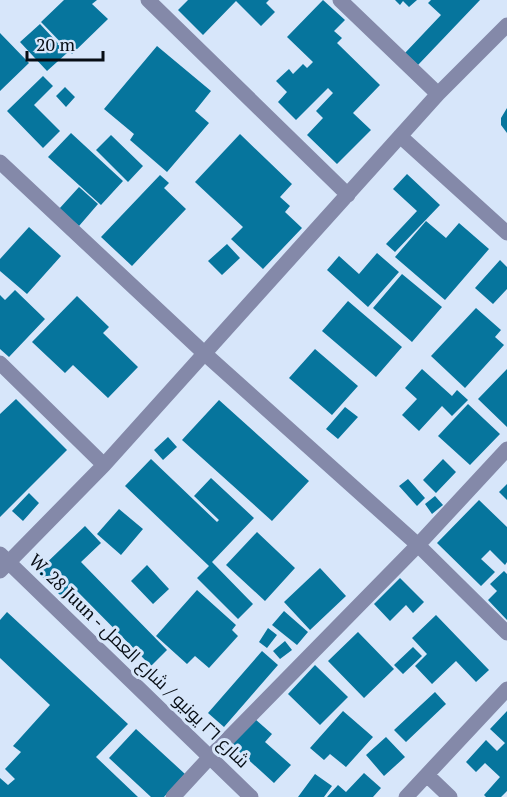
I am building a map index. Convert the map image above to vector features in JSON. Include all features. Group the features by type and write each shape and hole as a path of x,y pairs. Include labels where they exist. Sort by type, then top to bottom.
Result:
{"street":[{"path":"148,0 348,195"},
{"path":"340,0 438,94"},
{"path":"3,562 104,465 438,94 507,25"},
{"path":"400,136 507,232"},
{"path":"0,162 204,353 418,545 507,633"},
{"path":"0,363 104,465"},
{"path":"173,797 418,545 507,449"},
{"name":"W. 28 Juun - شارع ٢٦ يونيو / شارع العمل","path":"3,562 251,797"},
{"path":"406,797 507,689"},
{"path":"427,775 450,797"}],"building":[{"path":"64,0 97,0 92,4 108,19 72,54 41,22"},
{"path":"188,0 269,0 266,3 275,12 261,26 236,1 203,35 178,10"},
{"path":"323,0 345,20 334,31 342,38 337,43 380,85 353,113 371,130 337,164 307,135 323,118 316,111 333,93 328,88 296,120 278,102 287,92 276,81 289,69 293,74 303,64 307,68 313,62 287,37"},
{"path":"395,0 417,0 409,7 403,1 400,5"},
{"path":"431,0 480,0 418,65 405,53 441,15 428,3"},
{"path":"40,24 67,53 47,71 20,42"},
{"path":"0,33 29,63 0,91"},
{"path":"157,46 211,91 195,111 209,123 167,172 130,140 134,134 104,109"},
{"path":"43,76 53,86 34,105 60,131 43,148 7,111"},
{"path":"65,87 75,97 66,107 56,96"},
{"path":"507,108 507,133 501,125 501,118"},
{"path":"71,133 123,181 101,205 48,157"},
{"path":"240,134 292,184 280,197 290,206 285,212 302,228 263,269 231,239 243,227 195,182"},
{"path":"111,135 143,166 128,182 96,150"},
{"path":"407,174 440,205 395,252 386,244 417,211 393,189"},
{"path":"160,175 169,183 164,188 186,209 132,266 101,237"},
{"path":"79,187 98,204 79,226 59,209"},
{"path":"426,221 446,238 459,223 489,249 445,300 395,257"},
{"path":"29,227 61,256 27,294 0,271 0,259"},
{"path":"227,244 240,258 222,275 208,261"},
{"path":"377,253 399,272 368,307 327,270 339,256 359,274"},
{"path":"500,260 507,267 507,289 493,304 475,288"},
{"path":"402,274 442,307 412,342 373,308"},
{"path":"15,290 45,319 9,357 0,349 0,295 5,300"},
{"path":"77,296 109,327 103,333 138,367 108,398 73,365 65,373 32,342"},
{"path":"348,301 402,347 376,377 322,331"},
{"path":"476,308 501,330 495,337 504,345 465,388 431,356"},
{"path":"315,349 358,386 332,415 289,378"},
{"path":"422,369 452,396 457,390 468,400 452,416 442,406 419,431 402,415 417,399 405,388"},
{"path":"507,369 507,427 478,399"},
{"path":"16,399 67,450 0,517 0,414"},
{"path":"219,400 309,481 272,521 182,440"},
{"path":"468,404 500,434 470,465 438,436"},
{"path":"345,407 358,417 338,439 326,429"},
{"path":"168,437 177,447 163,460 154,450"},
{"path":"151,459 217,522 219,520 194,496 211,478 254,518 212,562 253,604 238,619 197,578 209,566 125,486"},
{"path":"443,459 456,472 436,493 423,480"},
{"path":"408,479 425,498 417,506 399,486"},
{"path":"507,484 507,500 499,492"},
{"path":"29,493 39,503 23,521 12,511"},
{"path":"435,496 443,505 432,514 425,504"},
{"path":"479,500 507,527 507,562 505,565 490,550 481,559 495,572 481,586 437,543"},
{"path":"119,509 143,529 121,555 97,534"},
{"path":"85,526 101,543 81,562 167,650 151,666 74,588 63,598 37,572"},
{"path":"257,532 295,568 265,601 226,565"},
{"path":"147,565 169,589 153,604 131,581"},
{"path":"320,568 346,596 310,630 284,602"},
{"path":"504,571 507,574 507,620 488,600 497,591 490,584"},
{"path":"400,578 424,602 413,613 406,605 390,621 374,604"},
{"path":"197,590 236,625 232,630 238,636 209,668 195,656 187,664 156,636"},
{"path":"284,611 308,632 297,645 272,625"},
{"path":"7,612 128,724 96,757 138,797 0,797 0,778 8,785 15,779 5,769 21,752 13,746 50,705 0,658 0,620"},
{"path":"436,615 489,670 476,682 456,661 432,684 415,666 427,654 412,638"},
{"path":"268,628 277,635 267,648 259,642"},
{"path":"358,632 394,669 364,698 328,661"},
{"path":"285,641 292,650 280,659 273,651"},
{"path":"413,647 422,656 403,674 394,665"},
{"path":"262,651 278,665 224,727 208,713"},
{"path":"315,665 348,697 320,725 288,694"},
{"path":"435,692 446,704 406,742 394,730"},
{"path":"343,711 373,737 346,767 330,754 324,760 310,748"},
{"path":"507,711 507,791 501,797 486,797 484,795 500,777 485,763 476,772 466,762 486,740 497,751 505,743 490,729"},
{"path":"255,719 272,734 265,742 291,765 274,783 231,744"},
{"path":"136,729 185,774 164,797 151,797 109,758"},
{"path":"386,737 405,757 384,776 366,755"},
{"path":"364,773 381,788 373,797 327,797 338,785 346,792"},
{"path":"315,774 332,786 324,797 298,797"}]}
